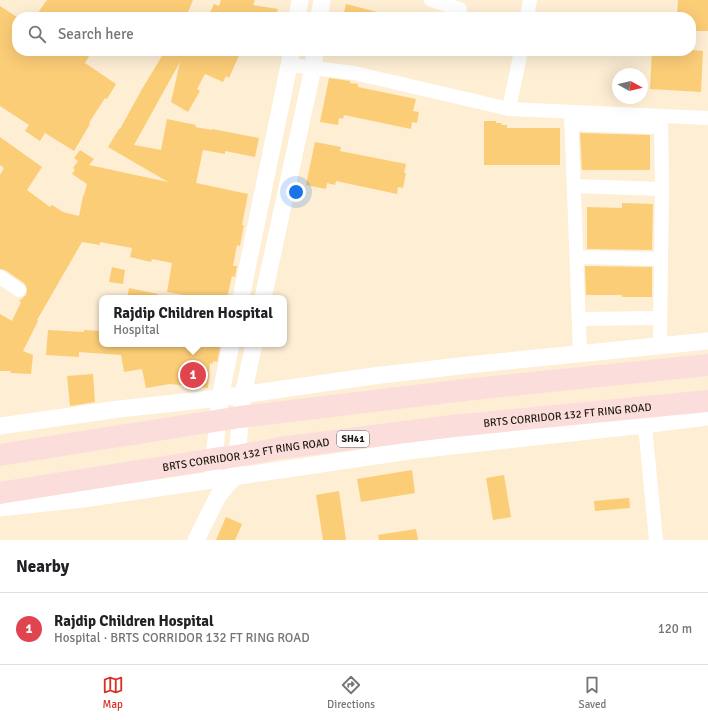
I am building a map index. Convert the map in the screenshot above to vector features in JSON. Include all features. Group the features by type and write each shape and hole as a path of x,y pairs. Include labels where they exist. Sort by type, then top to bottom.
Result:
{"main road":[{"path":"0,455 240,418 473,389 708,365"},
{"name":"BRTS CORRIDOR 132 FT RING ROAD","path":"0,493 236,467 280,448 444,427 644,417 708,401"}],"street":[{"path":"298,12 300,0"},
{"path":"320,12 322,0"},
{"path":"431,0 460,9"},
{"path":"528,12 530,0"},
{"path":"509,110 519,56"},
{"path":"242,295 290,58 314,59 354,73 509,110 571,118 661,121 708,118"},
{"path":"264,295 314,59"},
{"path":"571,118 580,354"},
{"path":"660,338 662,189 661,121"},
{"path":"574,186 662,189"},
{"path":"577,257 661,259"},
{"path":"0,277 19,290"},
{"path":"579,319 660,318"},
{"path":"0,426 119,409 243,395 381,375 708,341"},
{"path":"218,496 213,469 220,398 230,347"},
{"path":"196,540 218,496 236,467 243,395 253,347"},
{"path":"656,540 644,417 708,417"},
{"path":"0,508 83,499 213,469"}],"building":[{"path":"47,0 193,0 188,12 39,12"},
{"path":"221,0 255,0 253,5 278,9 277,12 210,12 214,4 219,6"},
{"path":"678,0 708,0 708,31 696,31 696,12 677,12"},
{"path":"346,4 377,12 344,12"},
{"path":"0,6 12,14 12,56 89,56 85,63 116,84 89,123 90,124 74,151 45,133 40,141 25,131 29,125 0,106"},
{"path":"696,50 703,51 701,92 650,89 652,56 696,56"},
{"path":"162,56 239,56 229,78 226,76 223,82 205,74 197,89 200,91 188,112 171,102 180,62 134,145 161,150 167,119 196,125 195,127 259,138 255,157 225,151 225,154 203,150 196,183 248,194 242,225 244,225 240,246 237,245 233,266 237,266 235,277 232,276 228,295 184,295 167,292 172,263 152,259 151,262 130,257 132,248 100,242 100,245 82,242 37,320 38,321 23,351 33,355 31,374 0,371 0,314 12,321 21,302 19,301 26,295 27,290 24,283 5,270 0,269 0,175 4,168 0,165 0,137 42,167 27,190 50,207 52,205 63,212 79,216 87,184 72,174 75,170 73,168 78,161 74,158 80,150 94,159 89,165 168,182 108,147 120,129"},
{"path":"329,78 350,81 350,83 358,84 358,87 416,99 413,111 419,112 417,123 412,122 411,129 344,115 343,119 339,118 338,125 320,122"},
{"path":"484,121 496,121 496,123 502,123 501,125 507,125 507,128 560,128 560,165 484,165"},
{"path":"580,133 650,135 650,170 582,170"},
{"path":"315,142 341,147 340,151 406,164 403,188 398,187 397,194 336,181 335,185 327,183 326,189 306,185"},
{"path":"622,203 653,204 652,250 587,249 587,207 622,208"},
{"path":"585,266 652,267 652,297 586,295"},
{"path":"112,267 125,270 123,284 109,282"},
{"path":"129,288 158,294 158,295 128,295"},
{"path":"48,330 84,332 84,330 99,331 99,347 220,347 217,362 213,361 213,364 210,363 208,388 170,384 146,388 142,369 124,372 121,355 79,352 79,357 46,355"},
{"path":"93,374 95,402 70,406 67,376"},
{"path":"412,470 415,493 361,502 357,479"},
{"path":"504,475 511,517 493,520 486,478"},
{"path":"339,491 346,540 323,540 316,495"},
{"path":"629,498 630,508 595,511 594,501"},
{"path":"226,517 242,524 235,540 216,540"},
{"path":"416,529 418,540 379,540 378,535"}],"place":[{"name":"Rajdip Children Hospital","path":"193,375"}]}
